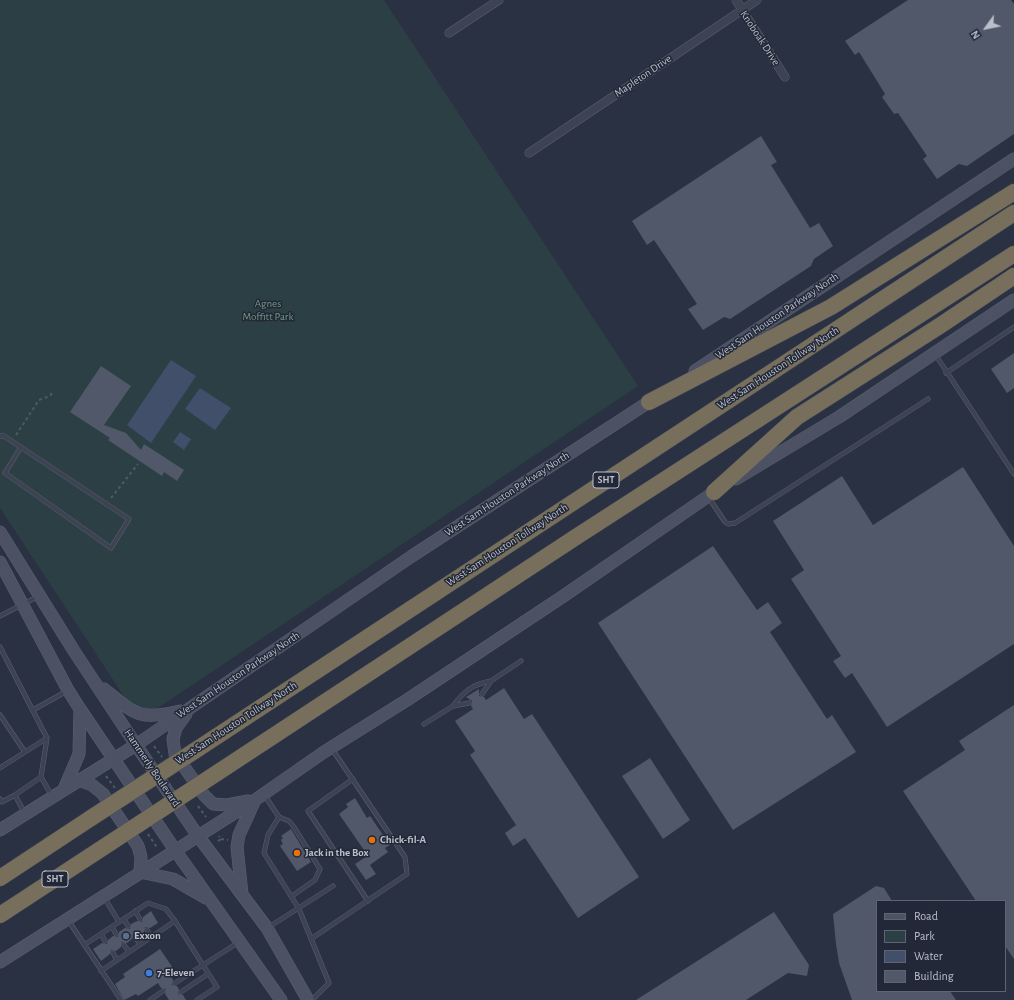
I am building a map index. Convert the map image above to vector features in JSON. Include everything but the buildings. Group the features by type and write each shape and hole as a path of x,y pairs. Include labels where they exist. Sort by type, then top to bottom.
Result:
{"highway":[{"path":"649,402 831,307 1014,192"},
{"name":"West Sam Houston Tollway North","path":"0,878 1014,213"},
{"name":"SHT","path":"0,915 583,532 1014,254"},
{"path":"711,494 797,417 941,325 1014,276"}],"main road":[{"name":"West Sam Houston Parkway North","path":"0,830 64,789 80,781 189,709 412,556 649,402 1014,159"},
{"path":"0,962 103,895 260,797 331,747 559,600 711,494 839,417 1014,300"},
{"name":"Hammerly Boulevard","path":"0,532 94,681 198,836 267,928 308,1000"},
{"path":"0,562 24,604 68,690 80,709 175,850 281,1000"},
{"path":"94,681 130,711 141,715 157,717 189,709"},
{"path":"64,789 79,754 80,709"},
{"path":"189,709 176,728 174,739 175,754 204,795 213,804 227,805 260,797"},
{"path":"80,781 92,785 103,794 138,846 142,857 140,872"},
{"path":"242,895 237,847 239,835 260,797"},
{"path":"140,872 167,877 180,882 211,901"}],"street":[{"path":"450,33 499,0"},
{"name":"Knoboak Drive","path":"736,0 785,77"},
{"name":"Mapleton Drive","path":"529,152 757,0"}],"lane":[{"path":"946,373 1014,327"},
{"path":"935,354 946,373 1014,474"},
{"path":"711,494 725,522 728,524 735,523 928,399"},
{"path":"0,436 4,436 12,441 21,447 106,504 129,519 111,548 5,473 21,447"},
{"path":"0,616 40,595"},
{"path":"0,647 47,738 41,777 53,796"},
{"path":"0,658 4,655"},
{"path":"453,706 463,692 477,684 491,681 521,661"},
{"path":"482,694 491,681"},
{"path":"32,710 68,690"},
{"path":"424,724 453,706 469,702"},
{"path":"0,715 25,752"},
{"path":"0,768 47,738"},
{"path":"311,939 407,874 405,857 331,747"},
{"path":"0,799 2,802 41,777"},
{"path":"353,779 308,811 368,901"},
{"path":"15,795 25,814"},
{"path":"260,797 279,817 289,821 294,826 320,869 315,880 292,896"},
{"path":"279,817 268,834 264,853 299,909 329,983 312,1000"},
{"path":"267,928 333,886"},
{"path":"103,895 119,922"},
{"path":"84,945 148,903 166,909 217,987 197,1000"},
{"path":"135,911 140,919"},
{"path":"67,918 121,1000"},
{"path":"124,919 128,926"},
{"path":"101,971 175,921"},
{"path":"112,927 116,934"},
{"path":"147,930 151,937"},
{"path":"101,934 105,941"},
{"path":"136,937 140,944"},
{"path":"175,983 239,942"},
{"path":"124,945 129,952"},
{"path":"112,953 117,960"},
{"path":"181,992 208,974"},
{"path":"150,1000 163,991"}],"path":[{"path":"12,441 39,400 50,396 52,393"},
{"path":"106,504 138,464"},
{"path":"218,841 221,839 219,836"}],"green space":[{"name":"Agnes Moffitt Park","path":"0,0 384,0 638,386 152,712 129,704 0,508"}],"water":[{"path":"171,360 196,376 151,443 127,425"},
{"path":"200,388 231,408 215,430 185,409"},
{"path":"180,432 191,439 184,450 173,442"}],"place":[{"name":"Chick-fil-A","path":"372,840"},
{"name":"Jack in the Box","path":"297,853"},
{"name":"Exxon","path":"126,936"},
{"name":"7-Eleven","path":"149,973"}]}
